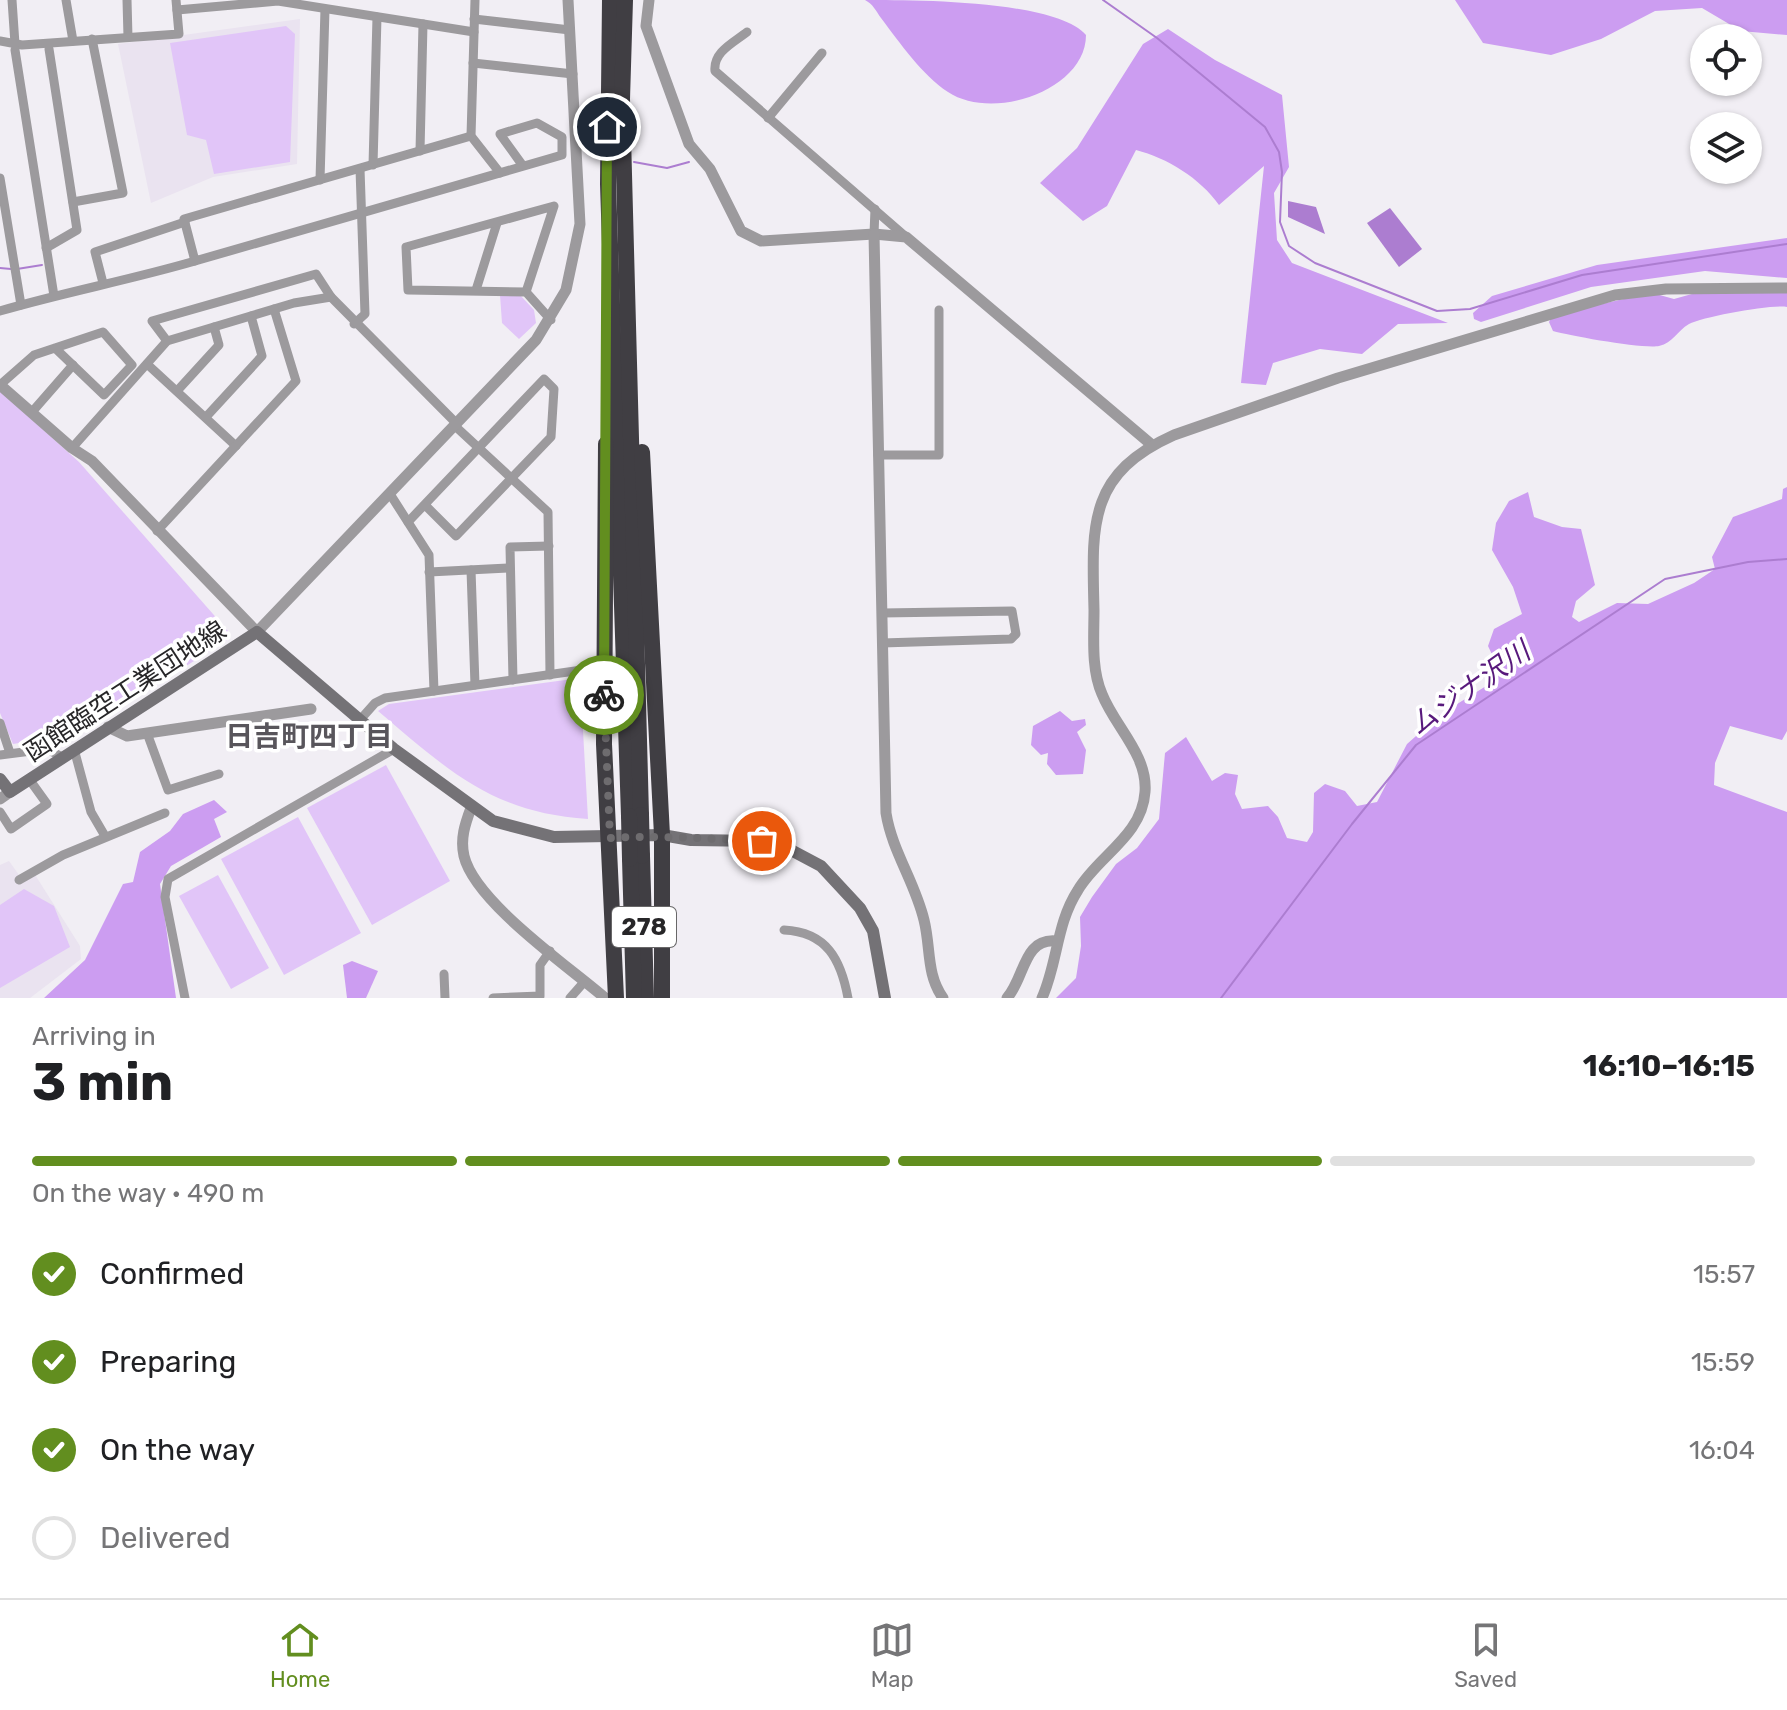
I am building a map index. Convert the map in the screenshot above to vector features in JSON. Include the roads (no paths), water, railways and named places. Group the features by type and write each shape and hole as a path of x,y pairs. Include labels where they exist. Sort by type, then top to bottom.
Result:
{"highway":[{"name":"278","path":"610,0 607,99 609,225 635,816"},
{"name":"278","path":"625,0 622,99 636,857 634,998"},
{"path":"609,225 604,744 616,998"},
{"path":"627,276 649,540 662,835 662,998"},
{"name":"278","path":"636,857 646,998"}],"main road":[{"name":"函館臨空工業団地線","path":"0,779 5,795 257,632 359,721 471,808 493,821 554,837 662,835 691,840 762,841 789,849 821,866 860,908 873,931 885,998"}],"street":[{"path":"12,0 15,47 54,296"},
{"path":"66,0 73,41"},
{"path":"127,0 128,37"},
{"path":"475,0 471,136 500,173"},
{"path":"55,348 104,395 132,365 103,332 55,348 34,355 0,385 72,448 92,461 257,632 523,355 551,320 566,290 579,242 568,0"},
{"path":"649,0 646,26 689,144 710,169 741,231 761,241 874,234 906,237"},
{"path":"0,41 15,47 179,34 176,5 278,1 474,32"},
{"path":"320,180 325,9"},
{"path":"373,165 377,17"},
{"path":"474,19 570,30"},
{"path":"420,151 423,24"},
{"path":"747,32 721,52 714,64 715,71 1152,445"},
{"path":"73,202 123,193 92,39"},
{"path":"46,248 77,230 49,49"},
{"path":"768,118 822,53"},
{"path":"473,63 573,74"},
{"path":"0,311 195,261 562,155 562,137 537,123 500,134 523,166"},
{"path":"195,261 184,219 471,136"},
{"path":"354,324 365,314 360,169"},
{"path":"0,178 21,305"},
{"path":"526,292 554,206 406,247 408,290 526,292 551,320"},
{"path":"875,209 887,822 920,907 931,974 943,998"},
{"path":"103,283 95,252 185,222"},
{"path":"476,290 497,223"},
{"path":"167,341 152,321 316,274 354,324 548,512 550,675"},
{"path":"1042,998 1065,911 1080,886 1130,832 1145,795 1141,762 1111,712 1097,675 1094,523 1106,489 1121,467 1152,445 1338,378 1583,303 1666,289 1787,288"},
{"path":"72,448 167,341 274,309 331,297"},
{"path":"157,531 296,381 274,309"},
{"path":"878,455 939,455 939,310"},
{"path":"206,417 262,356 251,316"},
{"path":"177,391 219,345 214,327"},
{"path":"147,364 236,446"},
{"path":"32,412 73,365"},
{"path":"408,522 544,379 554,389 551,437 456,536 425,505"},
{"path":"390,494 429,555 434,691"},
{"path":"513,680 508,568 510,547 549,546"},
{"path":"429,572 508,568"},
{"path":"471,570 475,685"},
{"path":"882,613 1012,611 1016,634 1011,639 882,643"},
{"path":"359,721 380,700 582,670"},
{"path":"108,727 123,736 311,709"},
{"path":"0,723 5,754 47,749 62,757"},
{"path":"147,733 168,790 219,774"},
{"path":"74,749 91,812 105,836"},
{"path":"185,998 165,897 168,879 394,749"},
{"path":"0,812 11,829 47,804 29,779"},
{"path":"471,808 462,839 471,875 494,904 605,998"},
{"path":"19,880 105,836 165,813"},
{"path":"784,930 807,933 832,951 843,970 848,998"},
{"path":"1007,998 1017,985 1033,947 1039,941 1056,941"},
{"path":"493,998 540,997 540,965 550,951"},
{"path":"444,974 445,998"},
{"path":"570,998 585,981"}],"waterway":[{"path":"1103,0 1157,38 1265,127 1279,152 1282,172 1280,222 1289,246 1315,263 1437,311 1470,309 1582,275 1787,244"},
{"path":"634,162 667,168 689,162"},
{"path":"17,269 42,265"},
{"path":"0,268 11,269"},
{"name":"ムジナ沢川","path":"1221,998 1352,824 1416,745 1665,579 1748,562 1787,559"}],"district":[{"name":"日吉町四丁目","path":"309,736"}]}
